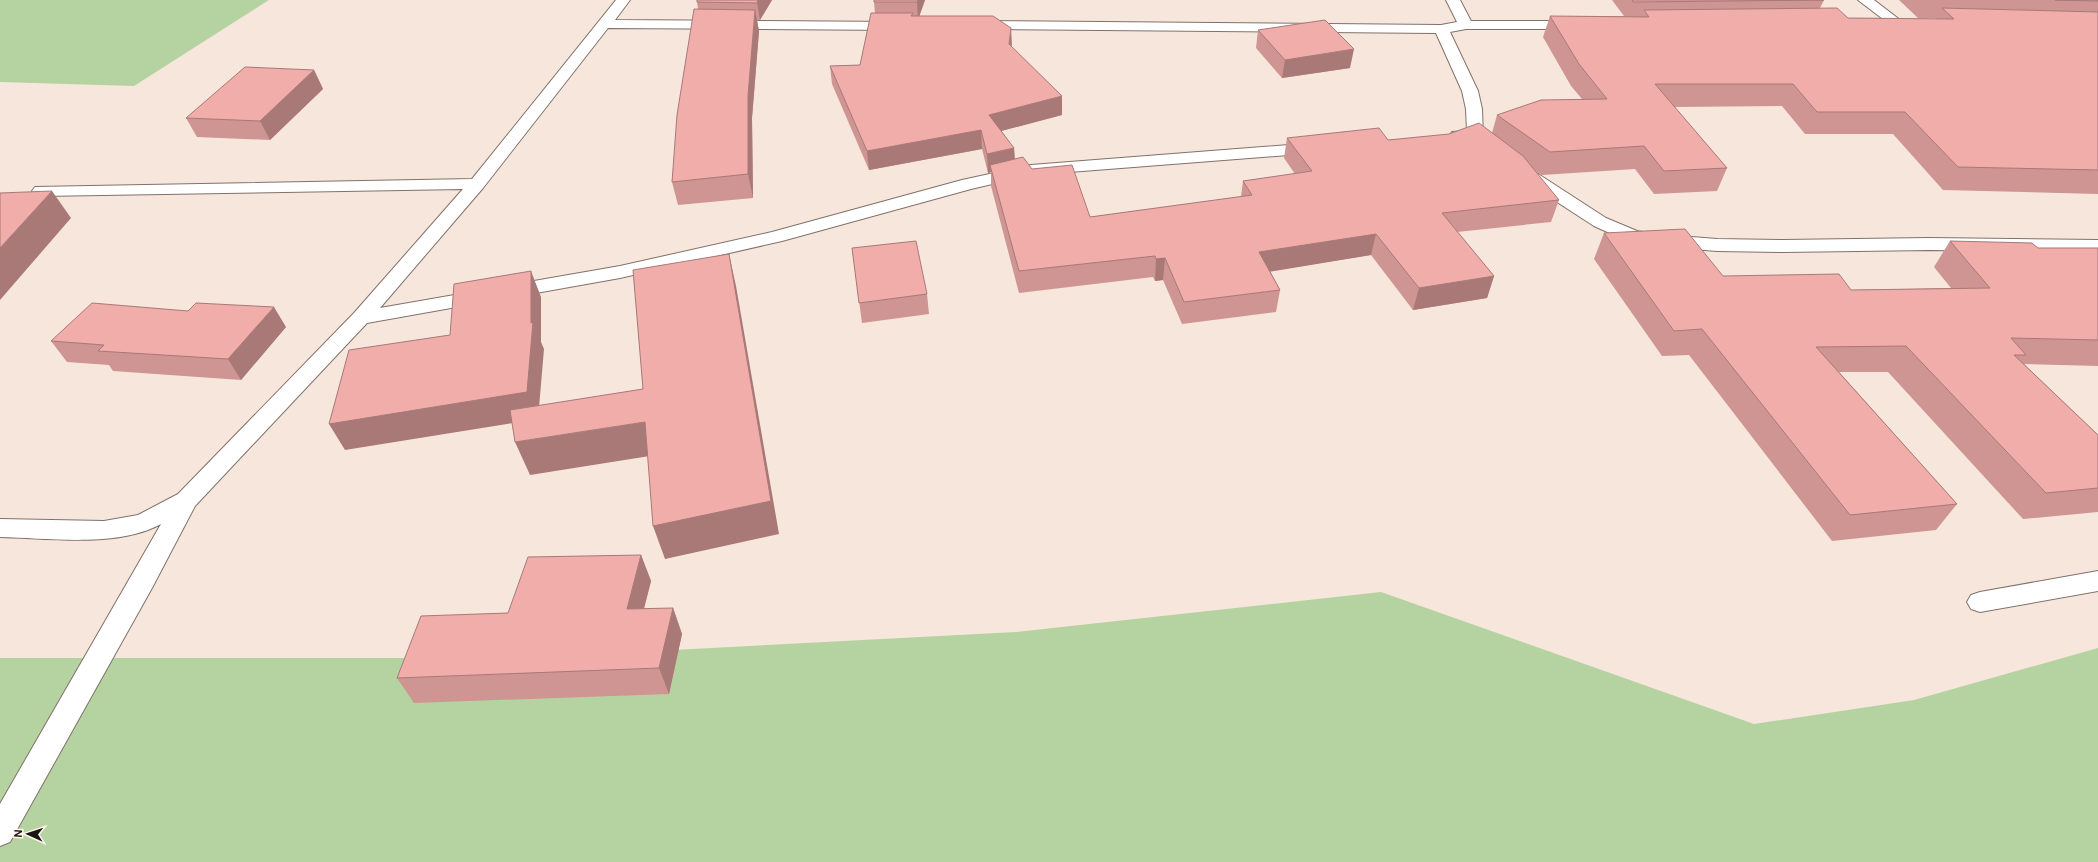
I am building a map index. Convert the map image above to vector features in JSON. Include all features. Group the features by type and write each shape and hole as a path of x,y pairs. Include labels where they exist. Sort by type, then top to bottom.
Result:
{"street":[{"path":"0,832 144,581 186,500 361,318 477,184 623,0"},
{"path":"1453,0 1466,25"},
{"path":"1865,0 1904,24 1873,23"},
{"path":"603,24 912,26"},
{"path":"959,25 1126,24 1441,29 1466,25 1594,25"},
{"path":"1441,29 1470,91 1481,141 1442,136"},
{"path":"361,318 628,271 775,237 968,184 1030,170 1333,146"},
{"path":"1510,162 1540,184 1600,222 1632,236 1654,240 1717,245 1783,246 1929,244 2098,246"},
{"path":"41,191 477,184"},
{"path":"0,528 104,530 143,523 186,500"},
{"path":"1980,602 2098,581"}],"green space":[{"path":"0,0 269,0 134,86 0,82"},
{"path":"1381,592 1754,724 1914,700 2098,648 2098,862 0,862 0,658 520,658 1016,632"}],"building":[{"path":"697,0 758,0 757,3 697,2"},
{"path":"874,0 918,0 917,2 874,2"},
{"path":"1632,0 1824,0 1633,2"},
{"path":"2055,0 2098,0 2098,1"},
{"path":"1837,8 1848,18 1954,19 1942,8 2098,12 2098,170 1958,167 1905,112 1817,112 1793,84 1655,84 1727,168 1664,171 1644,146 1550,152 1497,115 1541,100 1607,99 1579,64 1550,16 1649,17 1644,10"},
{"path":"694,9 755,10 748,96 748,174 672,182 677,115"},
{"path":"871,13 913,13 911,16 993,16 1011,28 1009,44 1062,96 989,115 1014,148 987,154 981,130 867,151 830,66 860,65"},
{"path":"1325,20 1354,49 1285,60 1258,30"},
{"path":"245,67 314,70 260,121 186,118"},
{"path":"1479,123 1523,156 1559,200 1442,213 1494,276 1419,288 1376,234 1259,252 1280,290 1184,302 1165,258 1156,259 1155,256 1019,271 990,165 1023,157 1032,169 1072,165 1090,217 1252,195 1243,181 1312,171 1287,138 1379,128 1388,140 1449,134"},
{"path":"52,191 0,248 0,193"},
{"path":"1685,229 1723,276 1839,274 1851,290 1990,288 1950,241 2032,243 2038,248 2098,248 2098,340 2011,338 2026,355 2014,355 2098,435 2098,488 2046,493 1906,346 1816,347 1957,504 1850,515 1702,329 1674,331 1604,233"},
{"path":"916,241 927,294 859,303 852,248"},
{"path":"729,254 771,501 653,526 645,422 515,442 510,410 643,389 633,270"},
{"path":"531,271 531,323 533,322 527,392 329,424 349,350 450,335 454,284"},
{"path":"92,303 188,311 196,303 274,307 228,359 98,351 104,345 51,341"},
{"path":"641,555 627,609 673,608 659,668 397,678 421,616 508,613 528,557"}]}
